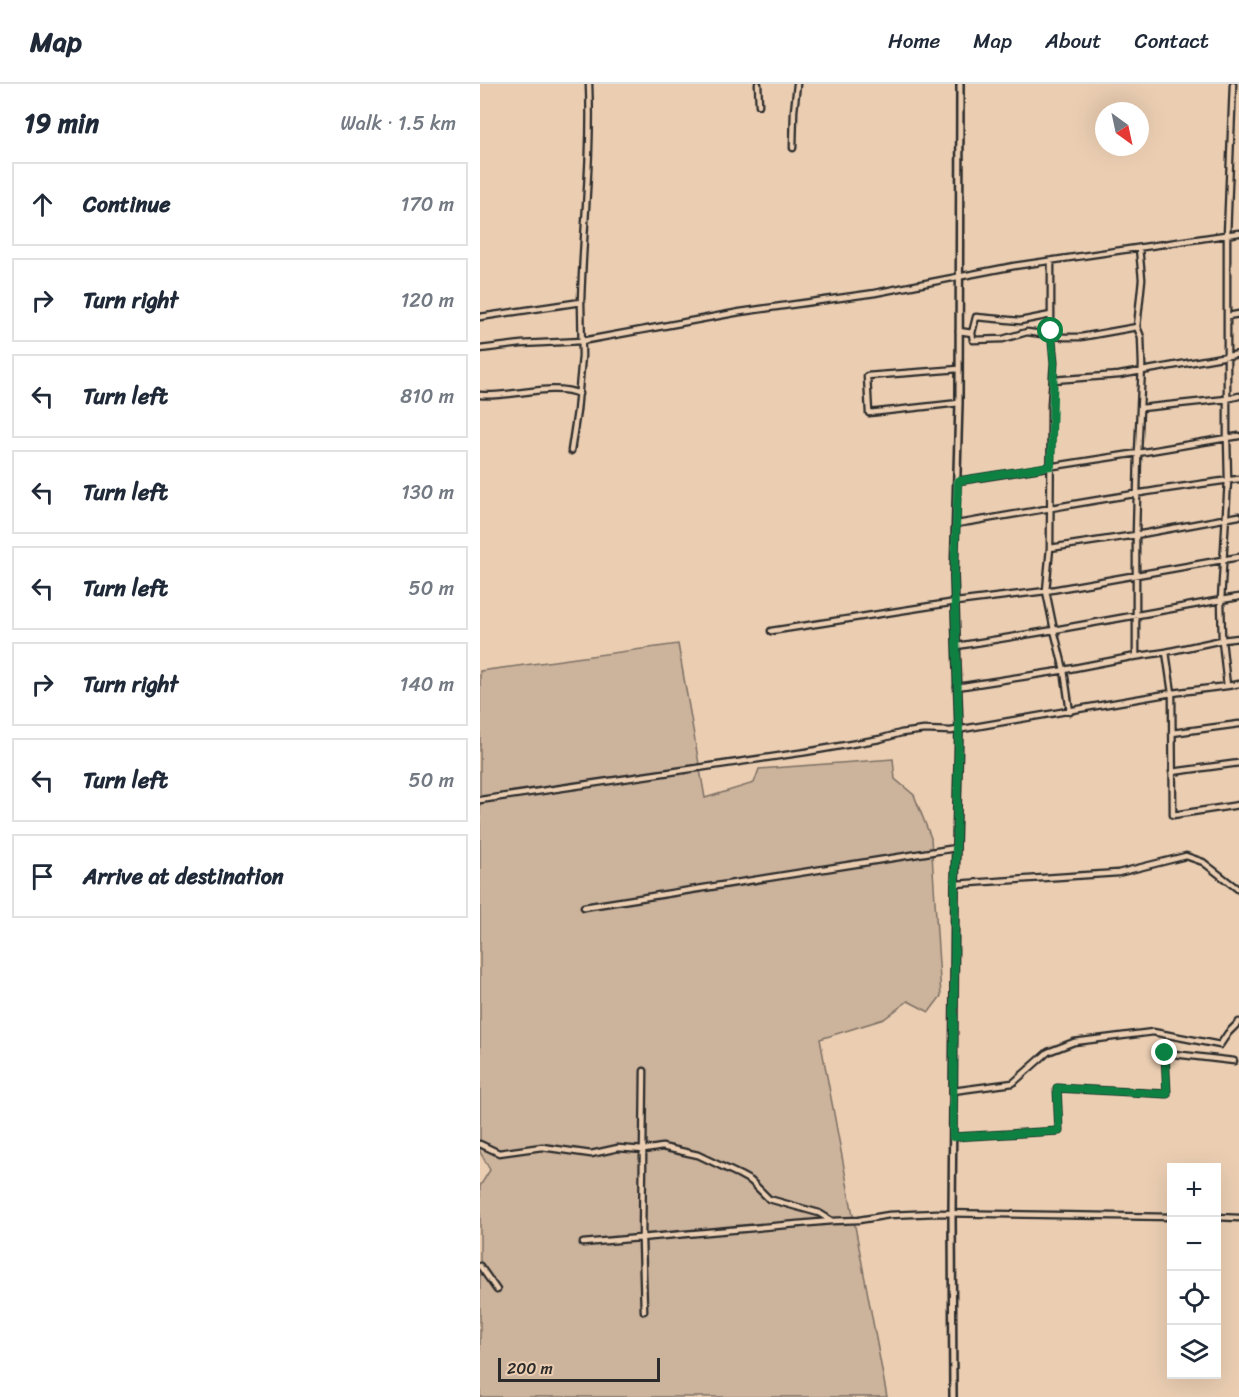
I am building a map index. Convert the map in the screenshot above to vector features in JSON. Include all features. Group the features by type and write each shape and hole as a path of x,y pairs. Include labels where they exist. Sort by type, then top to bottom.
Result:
{"street":[{"path":"571,451 579,393 582,341 581,302 589,156 590,84"},
{"path":"758,84 759,105"},
{"path":"793,148 797,84"},
{"path":"953,1397 953,1091 959,729 954,576 959,403 960,84"},
{"path":"1227,686 1221,600 1228,480 1227,235 1233,84"},
{"path":"480,349 582,341 741,312 875,293 959,276 1239,233"},
{"path":"1064,670 1136,656 1136,535 1142,371 1141,338 1137,327 1142,279 1139,248"},
{"path":"1051,261 1052,509 1046,591 1064,670 1070,712"},
{"path":"480,317 581,302"},
{"path":"1228,316 1239,314"},
{"path":"1051,315 1020,321 976,317 972,340 1003,339 1027,332 1081,337 1137,327"},
{"path":"959,331 972,333"},
{"path":"1053,380 1119,375 1239,354"},
{"path":"959,369 867,376 869,413 959,403"},
{"path":"480,395 493,397 558,389 579,393"},
{"path":"1141,408 1239,396"},
{"path":"958,481 1239,436"},
{"path":"956,524 1052,509 1138,492 1239,478"},
{"path":"1050,548 1239,516"},
{"path":"771,631 956,602 1046,591 1239,557"},
{"path":"957,646 1239,597"},
{"path":"957,687 1239,638"},
{"path":"1166,652 1172,693 1173,815 1239,805"},
{"path":"480,800 806,752 901,733 924,730 951,731 1172,693 1239,684"},
{"path":"1172,733 1239,724"},
{"path":"1172,772 1239,763"},
{"path":"584,907 956,849"},
{"path":"955,884 1118,873 1186,856 1203,862 1239,890"},
{"path":"953,1091 1013,1083 1048,1052 1074,1042 1153,1032 1220,1045 1228,1032 1239,1022"},
{"path":"953,1137 1059,1131 1057,1088 1167,1094 1165,1053 1234,1061"},
{"path":"644,1071 642,1239 645,1311"},
{"path":"480,1144 499,1153 542,1147 591,1154 618,1148 644,1150 662,1147 698,1155 740,1175 769,1199 819,1213 832,1221"},
{"path":"583,1243 859,1220 889,1215 1167,1217"},
{"path":"1221,1217 1239,1218"},
{"path":"480,1266 497,1290"}],"shaded area":[{"path":"678,644 705,798 754,783 759,769 893,759 895,779 914,795 931,838 941,996 929,1012 908,1001 884,1019 820,1039 887,1397 480,1397 480,1186 490,1170 480,1152 480,671"}],"route":[{"path":"1051,331 1054,363 1051,466 958,481 954,576 959,729 953,1137 1059,1131 1057,1088 1167,1094 1165,1053"}]}
